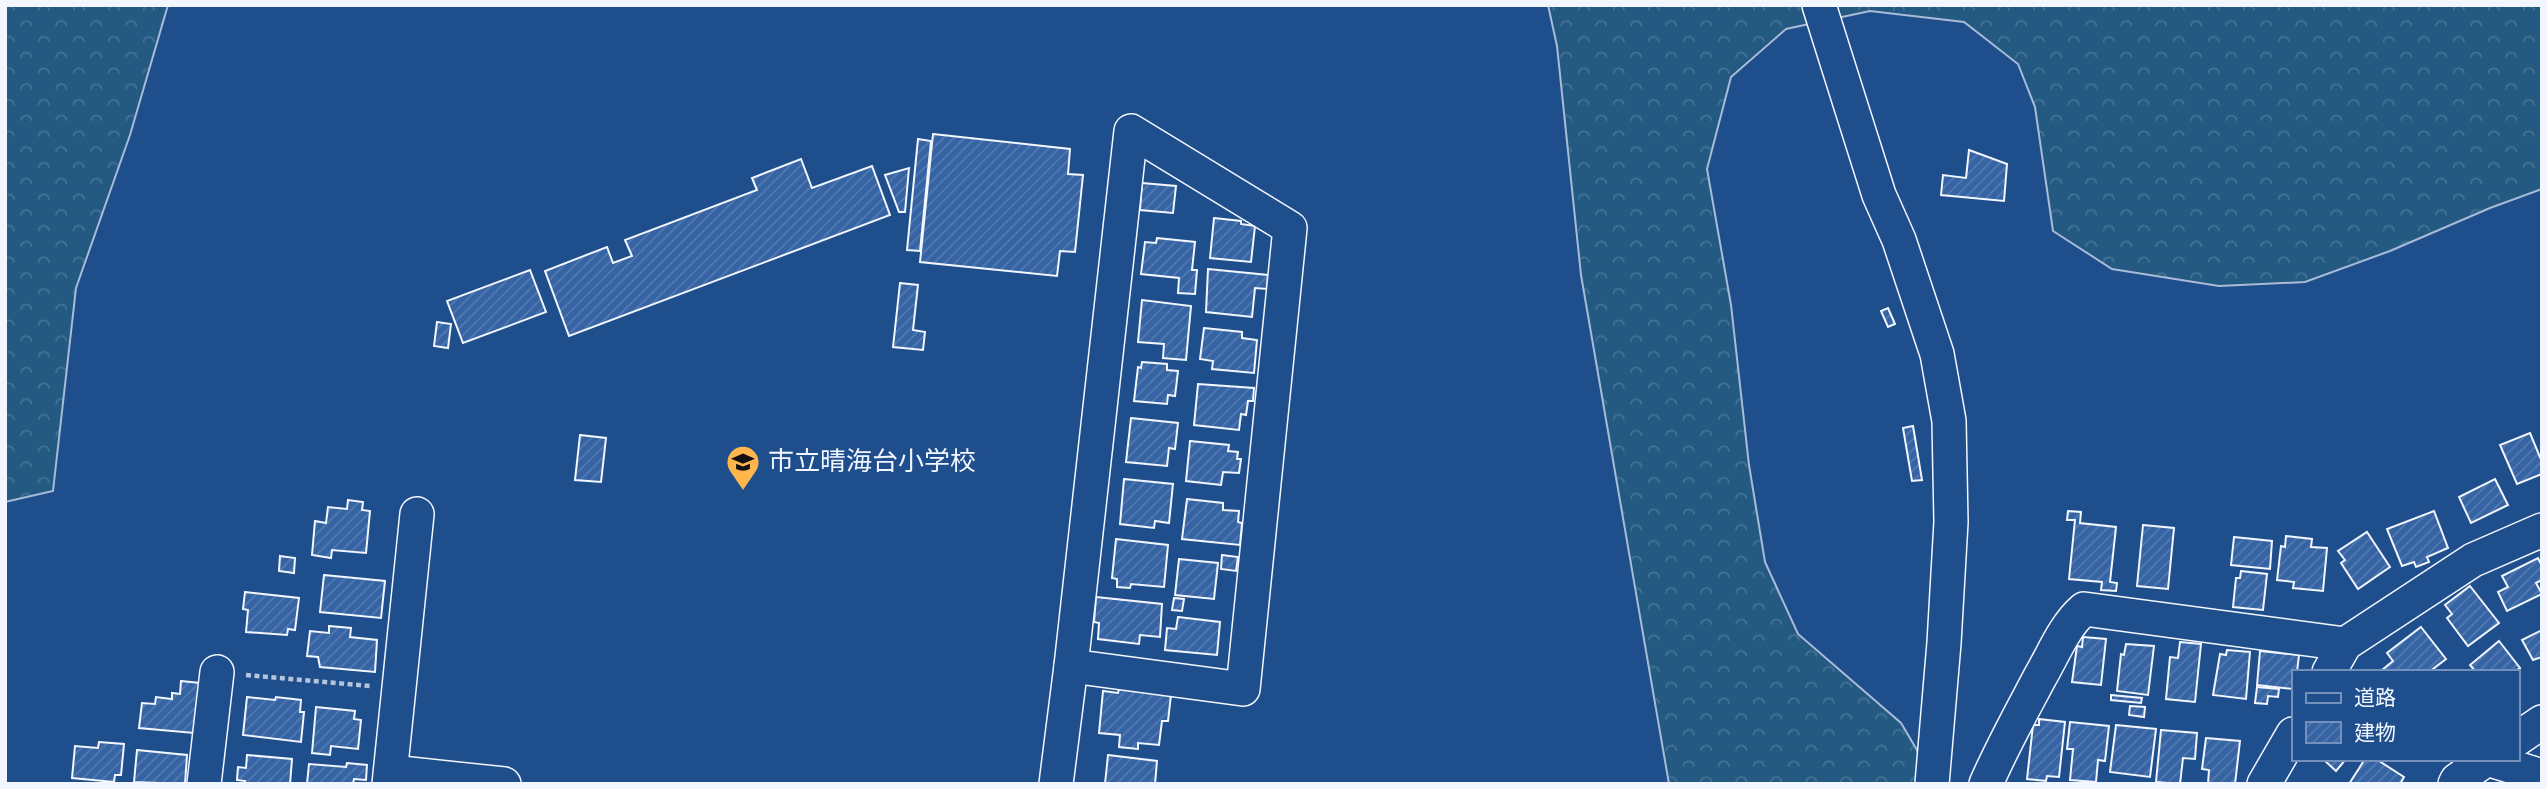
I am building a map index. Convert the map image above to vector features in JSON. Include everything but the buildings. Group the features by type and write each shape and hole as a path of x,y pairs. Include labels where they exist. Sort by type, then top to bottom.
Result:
{"street":[{"path":"1819,5 1879,195 1899,240 1937,354 1949,421 1951,523 1934,783"},
{"path":"1056,784 1131,131 1290,228 1243,689 1071,666"},
{"path":"417,514 390,778 504,784"},
{"path":"1986,784 1999,754 2055,651 2075,617 2084,609 2337,658 2473,560 2542,530"},
{"path":"204,784 217,673"},
{"path":"2519,737 2542,723"},
{"path":"2264,784 2292,735"},
{"path":"2455,784 2457,779 2484,761"},
{"path":"2493,761 2542,776"}],"path":[{"path":"217,673 398,689"}],"green space":[{"path":"5,5 168,5 130,135 76,288 53,491 5,502"},
{"path":"1548,5 2542,5 2542,189 2390,251 2305,282 2219,286 2112,269 2053,231 2035,107 2018,64 1964,22 1870,11 1786,29 1731,77 1707,169 1731,305 1749,465 1765,562 1798,634 1901,723 1937,784 1669,784 1581,275 1557,46"}],"place":[{"name":"市立晴海台小学校","path":"743,492"}]}
